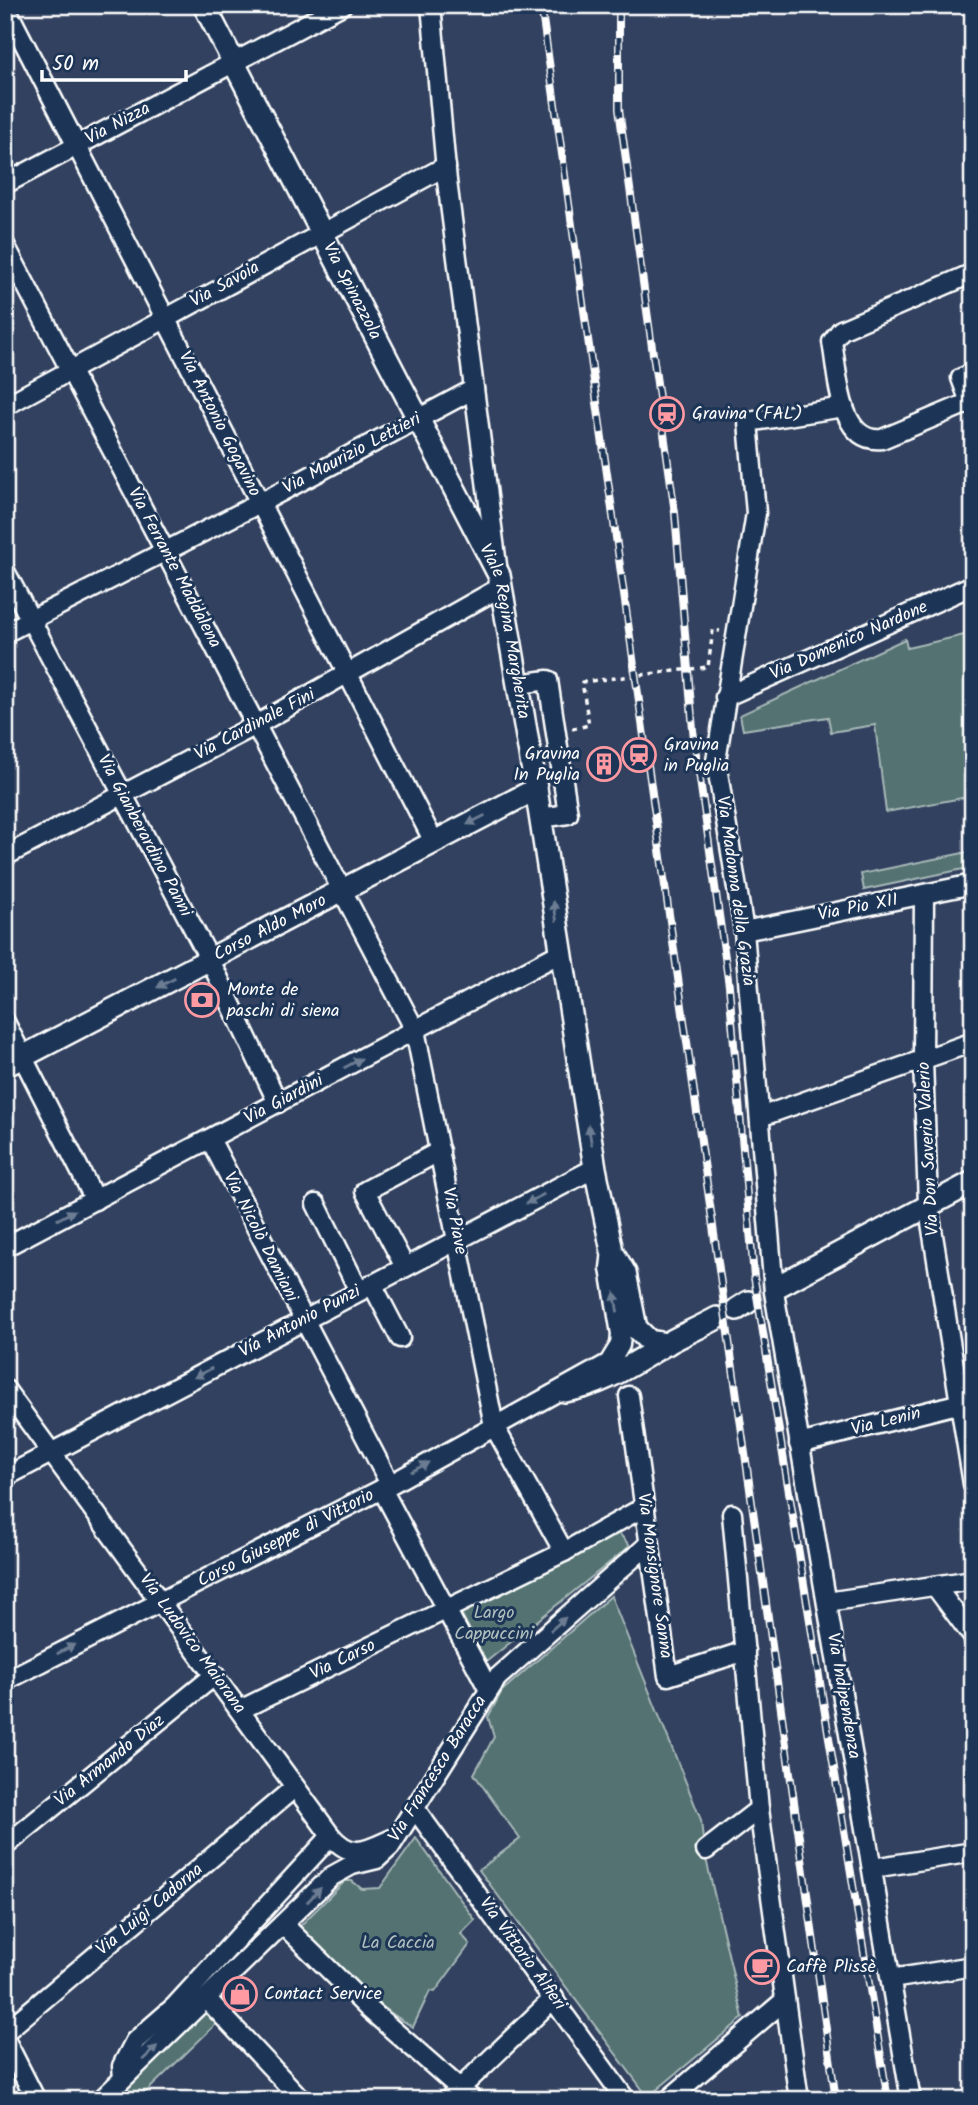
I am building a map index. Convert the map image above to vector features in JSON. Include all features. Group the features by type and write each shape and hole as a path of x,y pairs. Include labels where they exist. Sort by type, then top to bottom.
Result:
{"street":[{"name":"Via Spinazzola","path":"204,5 500,581"},
{"name":"Via Nizza","path":"5,184 342,5"},
{"name":"Viale Regina Margherita","path":"431,5 446,166 500,581 541,818 595,1168 612,1251 610,1268 621,1334 616,1353"},
{"name":"Via Antonio Gogavino","path":"8,7 434,842"},
{"name":"Via Savoia","path":"5,406 446,166"},
{"name":"Via Ferrante Maddalena","path":"5,245 342,891"},
{"path":"973,273 836,333 832,342 844,407 855,431 869,439 882,439 970,402 961,378 973,373"},
{"name":"Via Maurizio Lettieri","path":"5,633 260,503 474,389"},
{"name":"Via Madonna della Grazia","path":"777,1288 744,931 716,761 756,513 748,422 844,407"},
{"name":"Via Gianberardino Panni","path":"5,571 210,960 278,1103"},
{"name":"Via Cardinale Fini","path":"5,856 348,674 500,581"},
{"name":"Via Domenico Nardone","path":"725,697 973,585"},
{"path":"518,684 548,680 568,814 541,818"},
{"name":"Corso Aldo Moro","path":"14,1062 536,789"},
{"name":"Via Pio XII","path":"744,931 973,884"},
{"name":"Via Piave","path":"342,891 415,1030 494,1426 564,1552"},
{"name":"Via Don Saverio Valerio","path":"924,895 923,1060 928,1204 966,1401 973,1484"},
{"name":"Via Giardini","path":"5,1247 562,952"},
{"path":"5,1022 14,1062 95,1200"},
{"path":"760,1117 973,1042"},
{"name":"Via Nicolò Damiani","path":"210,1139 446,1610 488,1688"},
{"path":"405,1267 365,1191 440,1151"},
{"name":"Vía Antonio Punzi","path":"5,1477 595,1168"},
{"path":"777,1288 973,1182"},
{"path":"316,1204 400,1339"},
{"name":"Viale Regina Margherita","path":"612,1251 625,1273 636,1328 649,1341 667,1344"},
{"name":"Via Indipendenza","path":"777,1288 799,1444 911,2100"},
{"path":"564,1391 584,1388 645,1359 667,1344 717,1318"},
{"name":"Corso Giuseppe di Vittorio","path":"5,1681 386,1486 564,1391 609,1363 616,1353"},
{"name":"Via Ludovico Maiorana","path":"5,1389 343,1850 355,1852 400,1835"},
{"name":"Via Monsignore Sanna","path":"629,1396 668,1676 746,1651"},
{"name":"Via Lenin","path":"799,1444 966,1401"},
{"path":"446,1610 564,1552 644,1507"},
{"path":"732,1514 759,1809 799,2100"},
{"name":"Via Francesco Baracca","path":"100,2100 332,1876 352,1865 382,1856 416,1811 488,1688 650,1544"},
{"path":"827,1602 973,1580"},
{"path":"935,1586 973,1637"},
{"name":"Via Carso","path":"240,1710 446,1610"},
{"name":"Via Armando Diaz","path":"5,1846 215,1675"},
{"name":"Via Luigi Cadorna","path":"5,2032 295,1787"},
{"path":"706,1850 759,1809"},
{"name":"Via Vittorio Alfieri","path":"416,1811 626,2100"},
{"path":"124,2078 122,2066 135,2041 174,2007 331,1836"},
{"path":"873,1868 973,1852"},
{"path":"284,1925 460,2096 554,1998"},
{"path":"891,1979 973,1966"},
{"path":"206,1998 302,2100"},
{"path":"668,2100 785,2000"},
{"path":"5,2039 36,2100"}],"path":[{"path":"589,725 582,682 708,667 713,629"}],"green space":[{"path":"973,633 973,796 886,812 875,725 831,732 828,717 743,730 740,715 905,639 907,648"},
{"path":"973,851 973,867 864,890 861,874"},
{"name":"Largo Cappuccini","path":"618,1532 630,1546 486,1662 461,1613"},
{"path":"611,1596 701,1820 704,1850 743,2018 648,2097 479,1870 520,1839 474,1774 494,1737 488,1717 502,1691"},
{"name":"La Caccia","path":"416,1838 475,1920 461,1934 470,1944 435,1992 430,1991 413,2027 366,1994 300,1926 345,1881 352,1881 362,1889 380,1888"},
{"path":"203,2010 216,2024 138,2100 110,2100"}],"tunnel":[{"path":"748,1302 780,1285"}],"railway":[{"path":"541,5 836,2100"},
{"path":"619,5 619,109 675,513 693,730 729,986 754,1277 888,2100"}],"place":[{"name":"Gravina (FAL)","path":"667,414"},
{"name":"Gravina in Puglia","path":"639,755"},
{"name":"Gravina In Puglia","path":"604,764"},
{"name":"Monte de paschi di siena","path":"202,1000"},
{"name":"Caffè Plissè","path":"762,1967"},
{"name":"Contact Service","path":"240,1994"}]}
